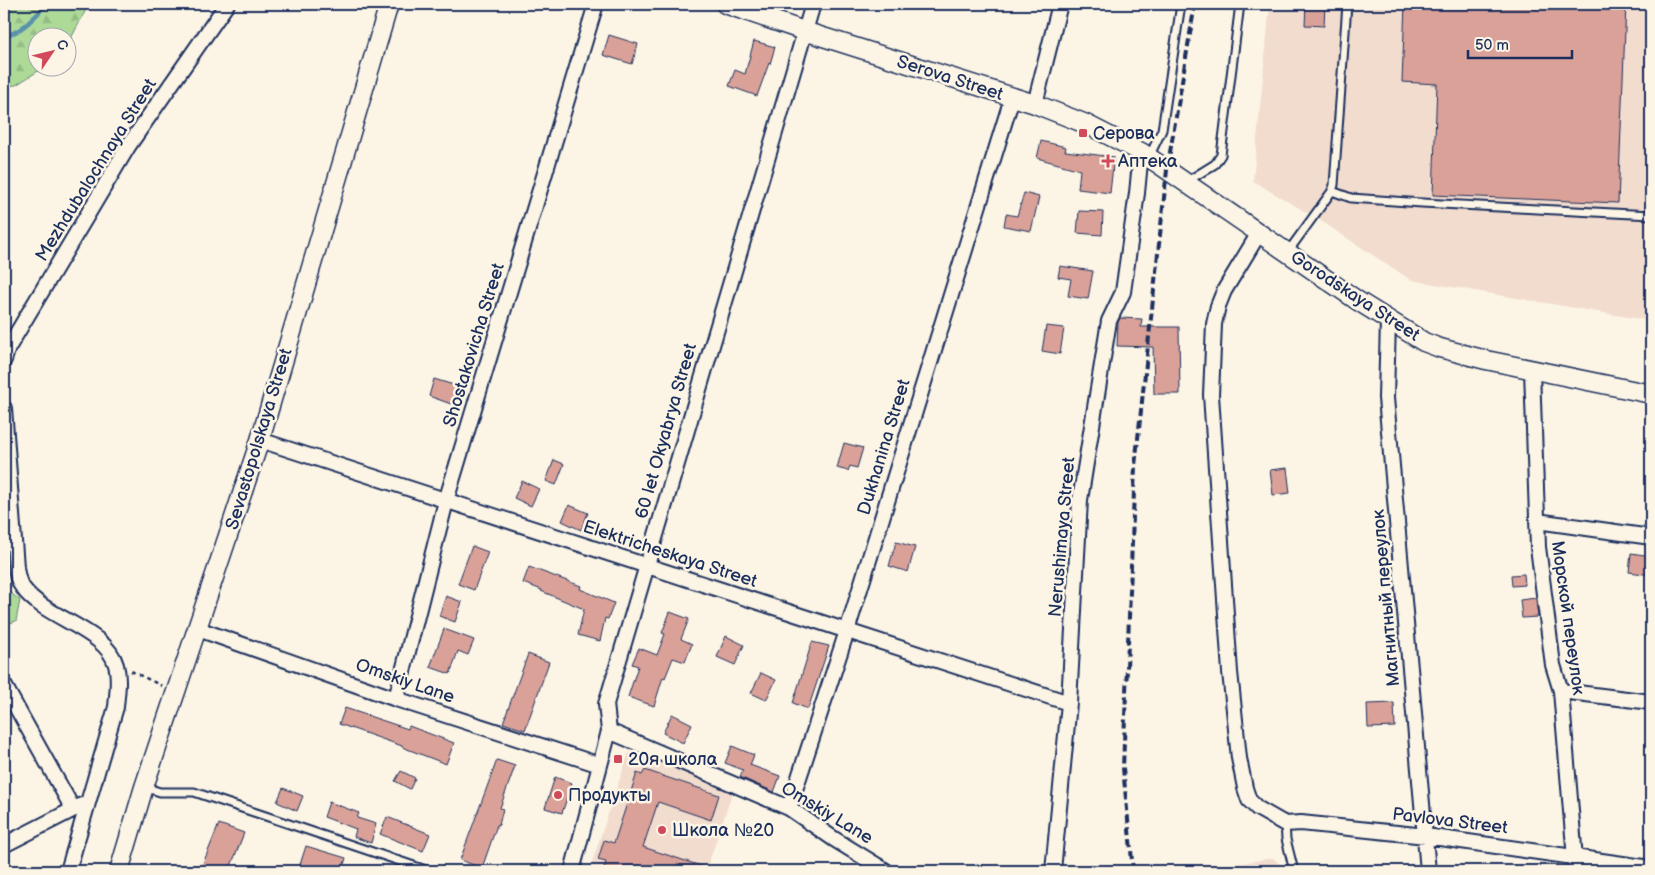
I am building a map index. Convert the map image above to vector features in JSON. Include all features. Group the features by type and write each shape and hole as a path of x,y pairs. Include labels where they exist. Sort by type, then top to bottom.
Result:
{"street":[{"name":"Mezhdubalochnaya Street","path":"4,360 8,348 129,146 227,4"},
{"name":"Sevastopolskaya Street","path":"119,871 144,788 260,440 389,4"},
{"name":"Shostakovicha Street","path":"396,699 446,501 596,4"},
{"name":"Serova Street","path":"725,4 1035,104 1086,124 1145,154 1167,170"},
{"name":"60 let Okyabrya Street","path":"572,871 609,731 606,704 813,4"},
{"path":"1035,104 1060,4"},
{"name":"Dukhanina Street","path":"789,808 847,631 1012,98"},
{"name":"Nerushimaya Street","path":"1053,871 1069,703 1080,500 1108,321 1123,292 1137,193 1145,154"},
{"name":"Gorodskaya Street","path":"1167,170 1388,321 1424,342 1440,348 1532,370 1651,394"},
{"name":"Pavlova Street","path":"1260,233 1224,291 1218,306 1214,324 1211,386 1231,681 1239,758 1249,800 1257,808 1285,824 1301,823 1426,836 1651,868"},
{"name":"Магнитный переулок","path":"1388,321 1386,398 1428,871"},
{"name":"Морской переулок","path":"1532,370 1538,547 1553,665 1561,690 1576,871"},
{"path":"4,408 18,580 24,590 38,603 96,639 116,664 118,681 116,707 68,871"},
{"name":"Elektricheskaya Street","path":"260,440 1069,703"},
{"path":"1537,522 1651,538"},
{"name":"Omskiy Lane","path":"198,628 396,699 600,766"},
{"path":"4,685 73,810"},
{"path":"1561,690 1651,702"},
{"name":"Omskiy Lane","path":"609,731 789,808 886,871"},
{"path":"4,845 89,801"}],"lane":[{"path":"1145,154 1162,130 1182,4"},
{"path":"1186,182 1215,164 1221,155 1240,4"},
{"path":"1287,253 1332,191 1336,174 1347,4"},
{"path":"1332,191 1351,198 1413,203 1651,215"},
{"path":"144,788 160,792 194,792 429,871"},
{"path":"1285,824 1286,839 1294,871"}],"path":[{"path":"116,664 176,692"}],"shaded area":[{"path":"1270,4 1651,4 1651,321 1411,280 1321,221 1253,181"},
{"name":"Школа №20","path":"629,752 734,788 706,871 589,871"},
{"path":"1273,858 1287,871 1192,871"}],"green space":[{"path":"4,4 89,4 76,28 28,28 28,77 16,85 4,86"},
{"path":"4,590 20,600 16,621 4,625"}],"building":[{"path":"1306,4 1325,4 1324,26 1305,25"},
{"path":"1405,4 1626,4 1618,203 1433,195 1437,84 1402,82"},
{"path":"609,35 638,44 632,64 603,55"},
{"path":"754,41 775,47 757,96 729,86 735,70 745,74"},
{"path":"1041,141 1066,147 1065,151 1114,157 1110,193 1078,189 1080,170 1037,158"},
{"path":"1024,193 1039,197 1031,231 1004,226 1006,214 1017,216"},
{"path":"1079,211 1103,212 1102,235 1077,233"},
{"path":"1060,266 1093,271 1088,299 1068,296 1071,279 1058,277"},
{"path":"1120,318 1142,319 1141,327 1179,327 1180,394 1154,394 1153,347 1117,346 1118,322"},
{"path":"1046,326 1064,328 1060,354 1042,351"},
{"path":"434,379 457,386 451,404 429,396"},
{"path":"844,443 863,448 857,468 850,466 848,471 837,468"},
{"path":"554,460 564,464 556,485 546,481"},
{"path":"1287,468 1290,493 1273,495 1270,470"},
{"path":"522,481 539,489 531,506 514,498"},
{"path":"569,505 588,513 581,530 562,521"},
{"path":"896,542 915,547 908,572 889,566"},
{"path":"472,546 488,552 474,590 458,584"},
{"path":"1631,553 1651,556 1651,575 1629,572"},
{"path":"529,567 581,586 580,589 614,603 608,619 605,618 600,641 578,635 584,609 523,583"},
{"path":"1524,574 1525,585 1512,586 1511,575"},
{"path":"446,596 462,602 455,622 439,616"},
{"path":"1536,598 1538,617 1522,618 1520,600"},
{"path":"670,612 689,619 681,639 692,644 685,662 673,658 665,678 663,677 654,706 628,697 638,666 632,664 639,648 657,655 665,634 662,633"},
{"path":"444,629 474,640 468,655 458,651 450,674 430,667"},
{"path":"726,636 744,645 735,665 717,657"},
{"path":"812,642 829,646 808,709 793,703"},
{"path":"528,654 549,662 525,730 503,723"},
{"path":"761,673 776,680 766,700 751,693"},
{"path":"1394,703 1395,727 1368,728 1367,704"},
{"path":"345,708 408,729 409,726 454,743 446,764 339,724"},
{"path":"672,714 692,724 683,743 663,733"},
{"path":"732,746 754,755 750,765 780,776 774,792 740,777 743,770 725,763"},
{"path":"497,760 515,766 500,808 503,809 499,825 497,825 482,868 460,860"},
{"path":"645,770 719,795 711,820 658,802 643,847 710,869 710,871 603,871 606,862 598,860 604,840 614,843 637,773 642,775"},
{"path":"401,771 415,778 410,789 395,781"},
{"name":"Продукты","path":"555,777 572,783 562,813 545,808"},
{"path":"283,788 303,796 297,811 277,802"},
{"path":"329,802 359,813 357,818 376,824 371,843 354,837 356,829 324,817"},
{"path":"387,817 430,834 423,851 380,834"},
{"path":"219,824 244,833 229,871 200,871"},
{"path":"306,846 346,858 342,871 298,871"}],"waterway":[{"path":"4,36 10,35 22,28 46,4"}],"railway":[{"path":"1133,871 1123,768 1135,466 1167,170 1195,4"}],"place":[{"name":"Серова","path":"1083,133"},
{"name":"Аптека","path":"1108,161"},
{"name":"20я школа","path":"618,759"},
{"name":"Продукты","path":"558,795"},
{"name":"Школа №20","path":"662,830"}]}
